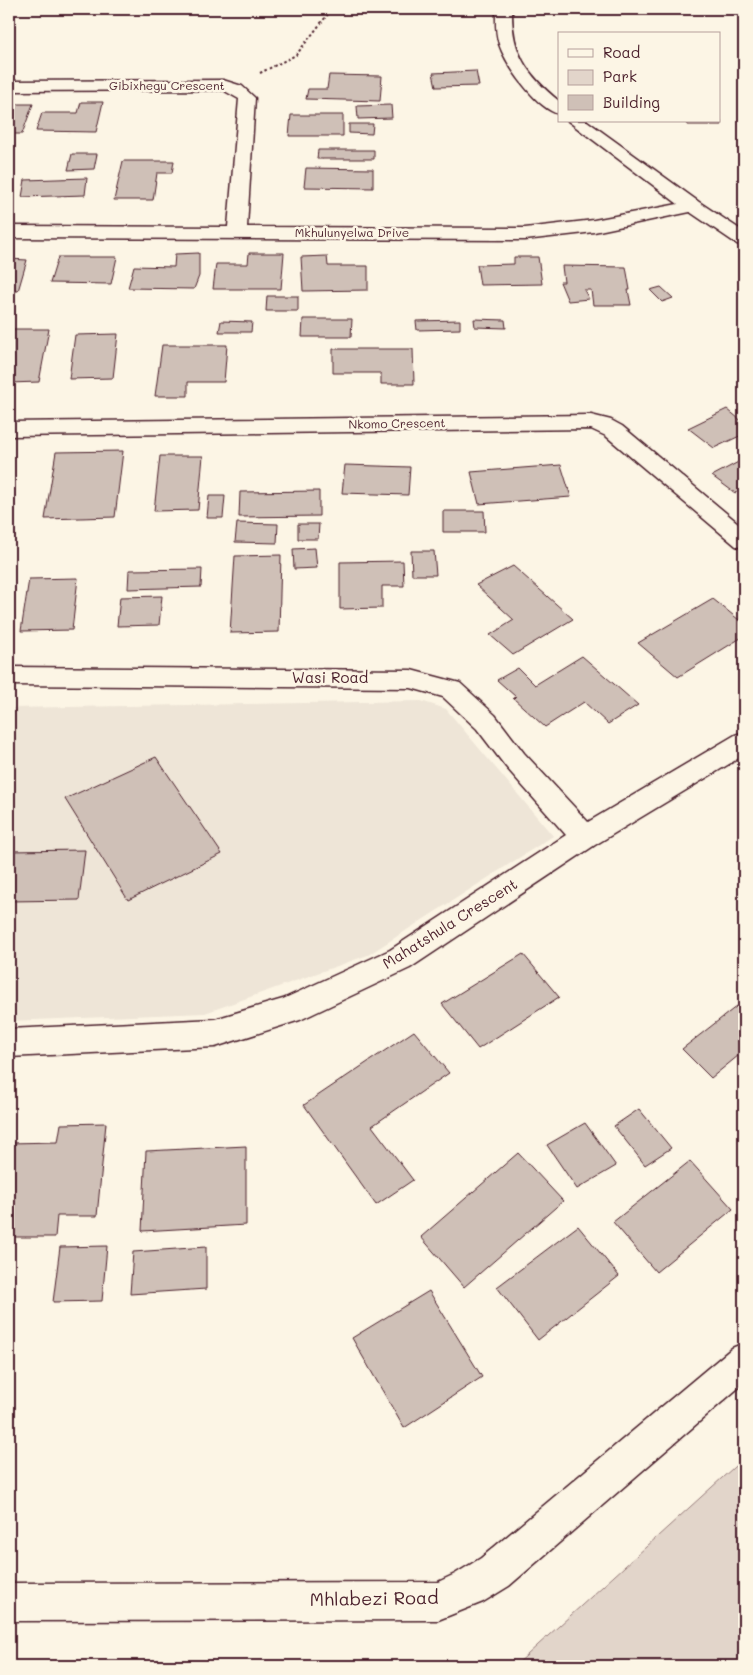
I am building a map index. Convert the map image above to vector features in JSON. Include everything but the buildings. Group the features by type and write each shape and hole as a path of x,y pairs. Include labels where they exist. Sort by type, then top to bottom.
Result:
{"street":[{"path":"504,9 504,33 516,63 544,97 558,108"},
{"name":"Gibixhegu Crescent","path":"9,86 224,85 232,87 247,98 237,232"},
{"path":"577,122 693,206 744,240"},
{"name":"Mkhulunyelwa Drive","path":"9,232 525,234 594,226 693,206"},
{"name":"Nkomo Crescent","path":"9,429 591,422 603,425 614,431 744,540"},
{"name":"Wasi Road","path":"9,676 410,679 451,690 486,722 515,760 585,837"},
{"name":"Mahatshula Crescent","path":"9,1043 215,1033 289,1011 400,959 585,837 744,742"},
{"name":"Mhlabezi Road","path":"9,1602 438,1601 469,1588 495,1572 744,1360"}],"path":[{"path":"232,87 296,55 332,9"}],"shaded area":[{"path":"421,701 446,709 553,836 368,955 205,1013 9,1021 9,708"}],"green space":[{"path":"744,1458 744,1666 9,1666 516,1665"}]}
